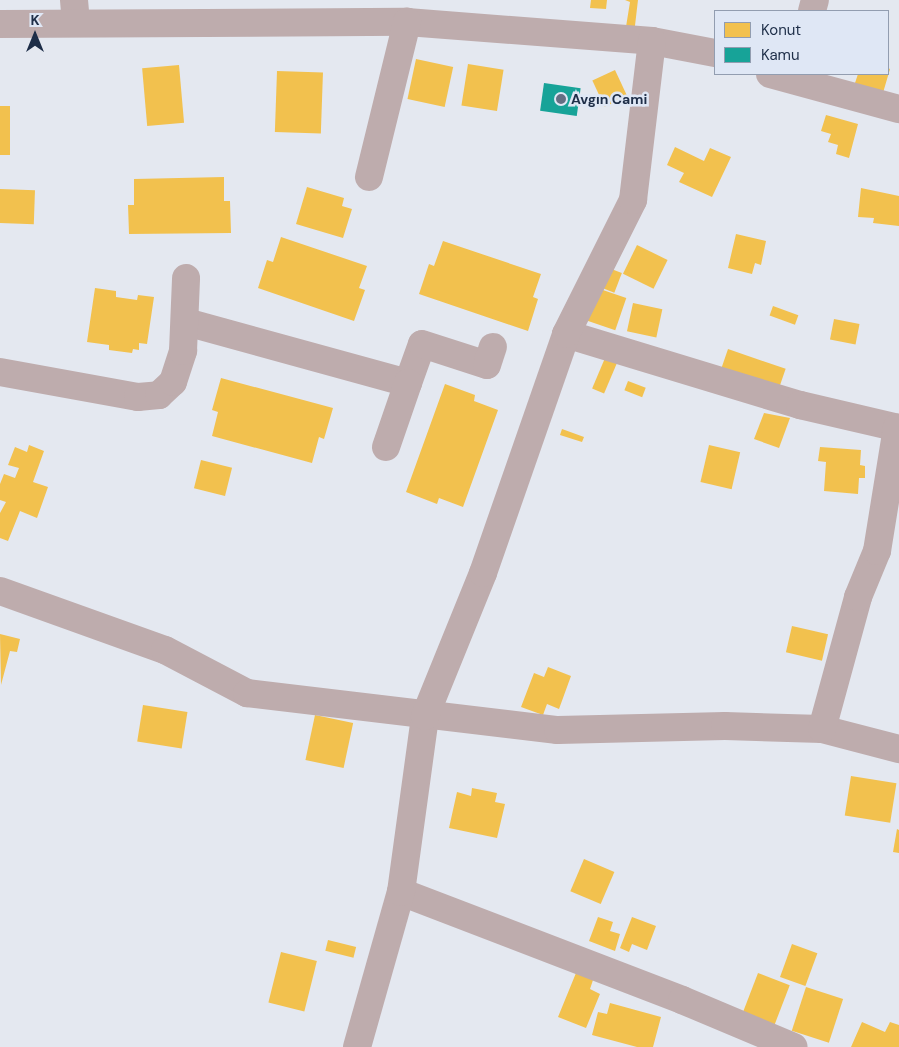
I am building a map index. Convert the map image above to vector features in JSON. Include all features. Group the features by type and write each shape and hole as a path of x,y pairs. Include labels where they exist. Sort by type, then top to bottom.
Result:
{"street":[{"path":"0,24 75,12 407,22 652,41 714,53"},
{"path":"369,177 407,22"},
{"path":"358,1047 401,892 425,716 483,573 566,334 633,200 652,41"},
{"path":"787,77 899,110"},
{"path":"0,372 138,397 159,395 173,382 183,351 186,322 186,278"},
{"path":"186,322 408,383"},
{"path":"566,334 800,405 898,428 878,551 858,597 822,729"},
{"path":"386,447 422,344 487,365 493,347"},
{"path":"0,591 165,650 247,693 381,707 425,716 558,730 725,726 822,729 899,748"},
{"path":"401,892 682,1000 794,1047"}],"building: Konut":[{"path":"591,0 607,0 606,9 590,8"},
{"path":"625,0 638,0 634,34 625,33 630,2"},
{"path":"416,59 453,67 445,107 407,99"},
{"path":"468,64 504,70 497,111 461,105"},
{"path":"179,65 184,123 147,126 142,68"},
{"path":"615,70 627,96 605,107 592,81"},
{"path":"277,71 323,73 321,134 275,132"},
{"path":"858,75 888,75 880,103 851,95"},
{"path":"0,106 10,106 10,155 0,155"},
{"path":"826,115 858,124 849,158 836,154 838,145 828,142 831,134 821,131"},
{"path":"675,147 704,161 710,148 731,157 712,197 679,182 684,173 667,165"},
{"path":"224,177 224,201 230,201 231,233 129,234 128,205 134,205 134,179"},
{"path":"307,187 344,198 342,206 352,209 343,238 296,224"},
{"path":"861,188 899,196 899,226 873,223 874,218 858,217"},
{"path":"0,189 35,190 34,224 0,223"},
{"path":"736,234 766,241 761,265 755,263 752,274 728,268"},
{"path":"281,237 367,266 359,288 365,290 354,321 258,288 267,260 273,262"},
{"path":"443,241 541,274 533,297 538,299 528,331 419,294 429,264 434,266"},
{"path":"637,245 668,260 654,289 623,274"},
{"path":"606,267 622,273 614,293 598,287"},
{"path":"95,288 116,291 116,297 137,300 138,295 154,297 147,344 139,343 139,350 133,349 132,353 109,350 109,345 87,342"},
{"path":"597,288 626,298 615,330 586,320"},
{"path":"633,303 662,309 656,338 627,331"},
{"path":"773,306 798,315 795,325 770,315"},
{"path":"834,319 860,324 856,345 830,340"},
{"path":"728,349 786,369 776,396 719,376"},
{"path":"605,358 617,363 604,393 592,388"},
{"path":"221,378 333,408 324,439 319,437 312,463 212,436 218,412 212,410"},
{"path":"628,381 646,388 642,397 624,390"},
{"path":"445,384 475,395 474,401 498,410 463,507 439,498 437,504 406,492"},
{"path":"764,413 790,418 779,448 754,439"},
{"path":"562,429 584,437 582,442 560,435"},
{"path":"29,445 44,451 33,482 48,487 37,518 20,511 8,541 0,538 0,513 6,502 0,500 0,484 4,474 15,478 19,468 8,465 15,447 27,452"},
{"path":"709,445 740,452 732,489 700,482"},
{"path":"820,447 861,450 860,465 865,466 865,478 859,478 858,494 824,491 826,462 818,461"},
{"path":"201,460 232,468 225,496 194,488"},
{"path":"792,626 828,634 822,661 786,652"},
{"path":"0,634 20,639 17,652 10,651 1,685"},
{"path":"548,667 571,676 559,709 547,704 543,715 521,707 534,673 544,677"},
{"path":"143,705 187,712 182,749 137,742"},
{"path":"315,715 353,723 344,768 305,760"},
{"path":"851,776 896,783 890,823 845,816"},
{"path":"472,788 497,793 495,802 505,804 497,838 449,828 457,792 471,796"},
{"path":"897,829 899,830 899,853 893,852"},
{"path":"584,859 614,872 601,904 570,891"},
{"path":"598,917 613,922 610,931 620,934 615,951 589,941"},
{"path":"632,917 656,926 647,950 632,944 629,952 620,948"},
{"path":"328,940 356,947 353,958 325,951"},
{"path":"792,944 817,953 805,986 780,977"},
{"path":"281,952 317,961 304,1011 268,1002"},
{"path":"576,973 593,980 590,989 600,994 586,1028 558,1017"},
{"path":"758,973 790,985 775,1024 743,1012"},
{"path":"806,987 843,999 829,1043 792,1031"},
{"path":"610,1003 661,1017 653,1047 637,1047 592,1035 598,1012 607,1014"},
{"path":"862,1022 885,1032 890,1022 899,1025 899,1047 851,1047"}],"building: Kamu":[{"name":"Avgın Cami","path":"544,83 581,88 577,116 540,111"}],"place":[{"name":"Avgın Cami","path":"561,99"}]}
